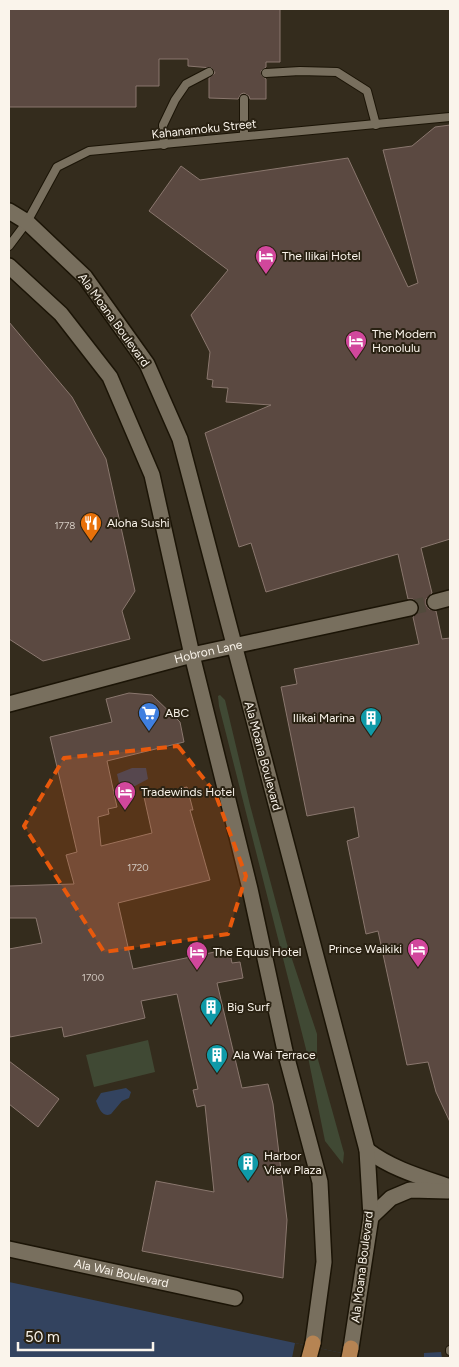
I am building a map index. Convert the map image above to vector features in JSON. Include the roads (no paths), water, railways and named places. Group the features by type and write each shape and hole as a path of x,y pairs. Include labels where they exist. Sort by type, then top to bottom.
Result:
{"main road":[{"name":"Ala Moana Boulevard","path":"9,211 26,222 85,277 147,364 180,439 367,1150 371,1217 350,1353"},
{"path":"9,266 62,314 110,377 152,475 192,655 250,889 284,1051 320,1182 324,1262 310,1358"},
{"path":"435,602 450,598"},
{"name":"Hobron Lane","path":"9,704 192,655 410,608"},
{"path":"367,1150 380,1160 401,1171 450,1187"},
{"path":"371,1217 392,1198 410,1190 450,1191"},
{"name":"Ala Wai Boulevard","path":"9,1249 235,1298"}],"lane":[{"path":"266,73 300,71 337,72 368,91 376,125"},
{"path":"164,145 163,125 175,100 186,84 209,72"},
{"path":"244,99 244,136"},
{"name":"Kahanamoku Street","path":"9,246 26,222 57,167 90,151 450,117"}],"water":[{"path":"132,768 146,768 148,779 135,786 120,787 117,774"},
{"path":"126,1088 131,1092 129,1098 122,1101 111,1114 105,1115 96,1101 101,1093"},
{"path":"9,1282 365,1358 9,1358"},
{"path":"441,1352 442,1358 424,1358 424,1353"}],"tunnel":[{"path":"410,608 435,602"}],"place":[{"name":"The Ilikai Hotel","path":"266,275"},
{"name":"The Modern Honolulu","path":"356,360"},
{"name":"Aloha Sushi","path":"91,542"},
{"name":"ABC","path":"149,732"},
{"name":"Ilikai Marina","path":"371,737"},
{"name":"Tradewinds Hotel","path":"125,811"},
{"name":"Prince Waikiki","path":"418,968"},
{"name":"The Equus Hotel","path":"197,971"},
{"name":"Big Surf","path":"211,1026"},
{"name":"Ala Wai Terrace","path":"217,1074"},
{"name":"Harbor View Plaza","path":"248,1182"}]}
